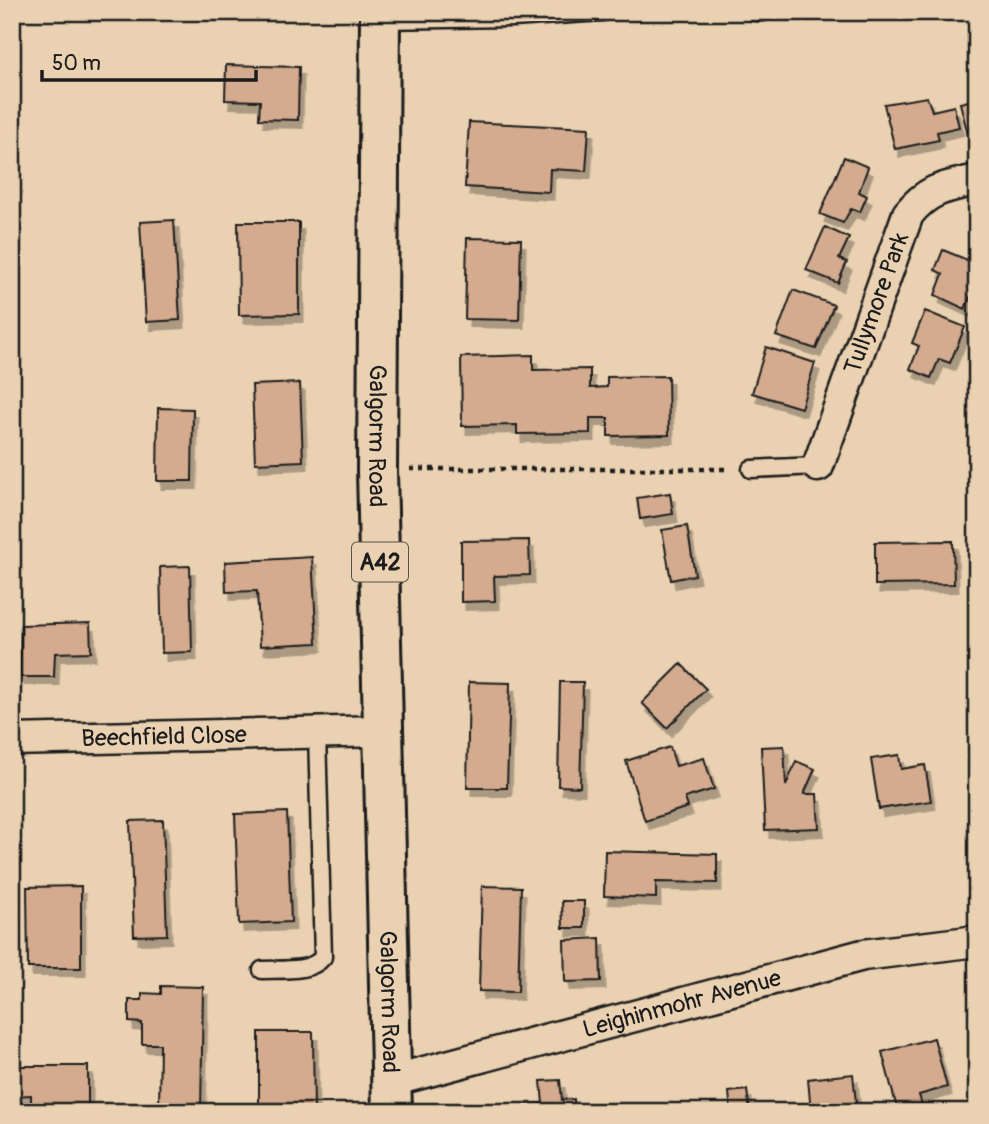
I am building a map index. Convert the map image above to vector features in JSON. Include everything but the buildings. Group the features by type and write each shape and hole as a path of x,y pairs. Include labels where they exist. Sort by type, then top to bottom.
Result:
{"main road":[{"name":"Galgorm Road","path":"380,16 377,470 392,1096"}],"street":[{"name":"Tullymore Park","path":"818,466 908,214 922,197 939,188 977,180"},
{"name":"Beechfield Close","path":"12,740 384,731"},
{"name":"Leighinmohr Avenue","path":"392,1096 863,956 977,941"}],"lane":[{"path":"380,16 513,18 602,12"},
{"path":"755,12 763,12"},
{"path":"751,469 818,466"},
{"path":"262,970 306,967 317,964 323,957 317,733"}],"path":[{"path":"377,470 751,469"}]}
